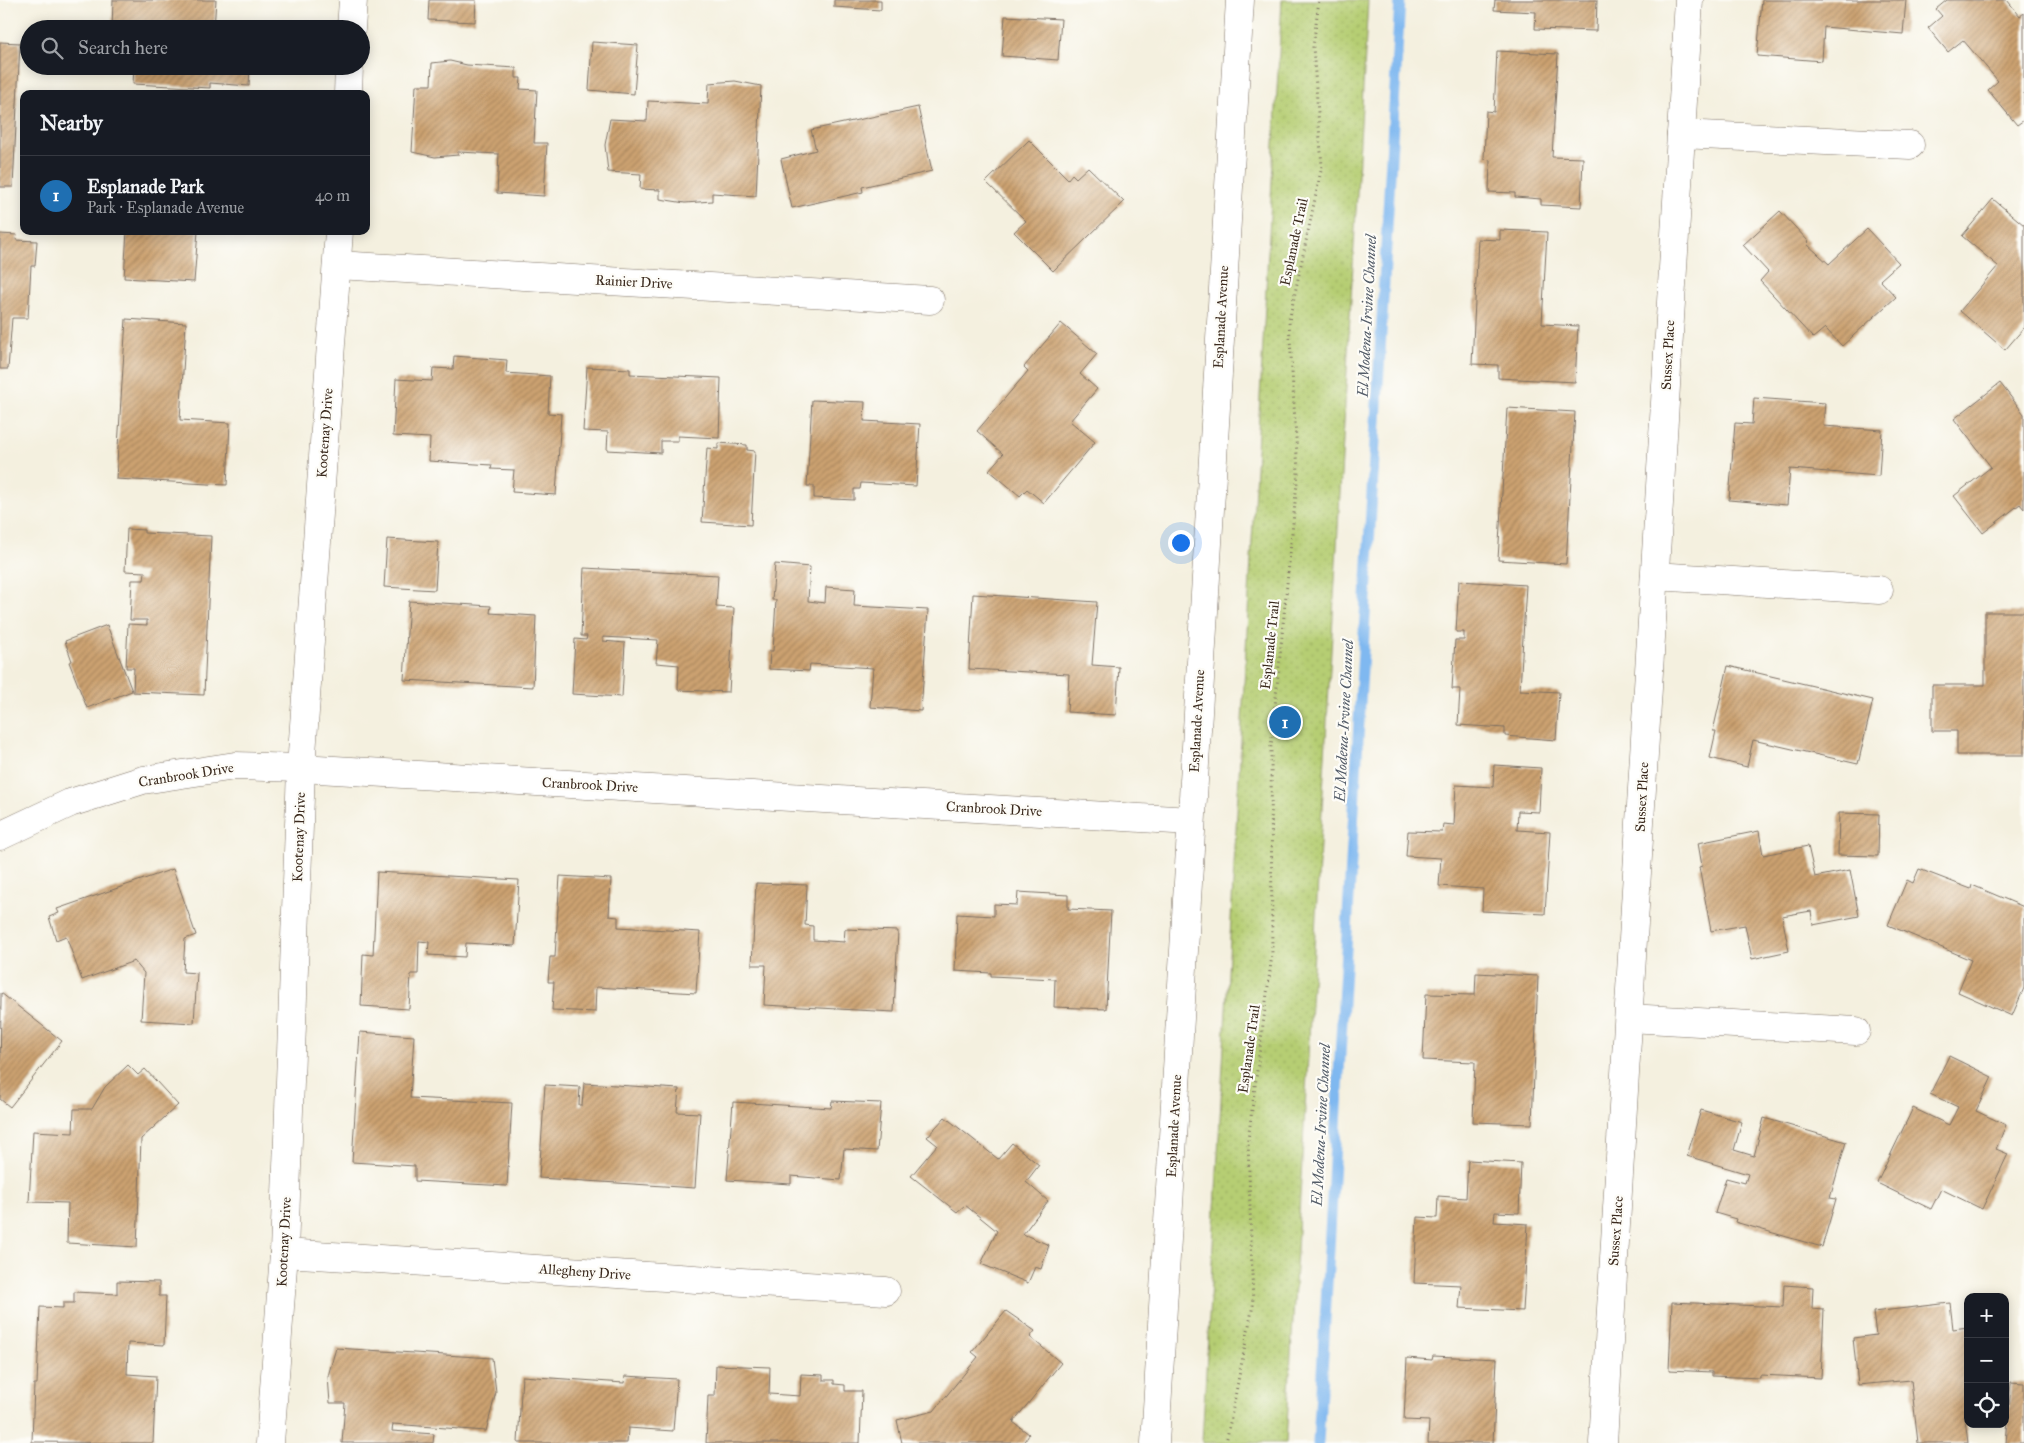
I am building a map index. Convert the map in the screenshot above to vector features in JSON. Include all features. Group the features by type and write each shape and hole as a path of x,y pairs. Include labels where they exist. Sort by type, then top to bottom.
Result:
{"street":[{"path":"352,20 353,0"},
{"name":"Esplanade Avenue","path":"1155,1443 1240,0"},
{"name":"Sussex Place","path":"1603,1443 1689,0"},
{"path":"348,90 349,75"},
{"path":"1681,134 1910,145"},
{"name":"Kootenay Drive","path":"270,1443 284,1253 301,768 339,235"},
{"name":"Rainier Drive","path":"337,265 930,300"},
{"path":"1654,576 1879,590"},
{"name":"Cranbrook Drive","path":"0,836 70,803 143,780 235,766 301,768 1191,821"},
{"path":"1629,1018 1856,1031"},
{"name":"Allegheny Drive","path":"284,1253 886,1290"}],"path":[{"name":"Esplanade Trail","path":"1226,1443 1253,1305 1248,1140 1272,955 1271,747 1298,472 1289,321 1322,166 1313,47 1319,0"}],"green space":[{"path":"1282,0 1368,0 1286,1443 1202,1443"}],"building":[{"path":"113,0 216,0 215,20 112,20"},
{"path":"429,0 476,0 475,22 428,20"},
{"path":"834,0 881,0 881,10 834,7"},
{"path":"1495,0 1597,0 1596,31 1535,29 1536,12 1494,10"},
{"path":"1762,0 1906,0 1903,34 1824,27 1822,61 1757,56"},
{"path":"1947,0 2007,0 2020,16 2024,13 2024,120 2017,125 1988,90 1998,81 1963,40 1948,52 1928,28 1942,16 1936,9"},
{"path":"1005,16 1061,19 1058,60 1002,56"},
{"path":"0,42 20,43 13,187 0,187"},
{"path":"592,42 638,45 634,94 589,90"},
{"path":"1497,51 1558,54 1552,157 1583,158 1581,207 1541,205 1541,199 1515,197 1515,193 1489,192 1490,160 1484,159 1486,111 1494,112"},
{"path":"450,61 467,65 516,68 516,78 521,78 520,89 537,90 534,143 547,143 544,196 497,193 499,154 458,152 458,155 435,157 412,152 416,85 431,85 432,63"},
{"path":"134,75 250,75 249,86 210,83 210,88 133,84"},
{"path":"735,81 761,86 756,196 712,193 712,201 685,203 660,199 660,190 640,189 641,174 608,172 605,145 610,119 647,121 648,101 708,104 709,83"},
{"path":"918,107 932,171 862,187 863,192 792,208 781,159 816,150 811,130"},
{"path":"1029,140 1068,179 1072,174 1076,178 1088,167 1124,202 1053,271 1014,232 1026,221 986,182"},
{"path":"1993,199 2024,225 2024,328 2005,350 1960,311 1998,266 1962,236"},
{"path":"1780,211 1809,242 1807,244 1829,264 1867,229 1899,263 1880,280 1896,297 1842,346 1825,328 1813,338 1760,281 1768,272 1743,245"},
{"path":"1500,230 1547,232 1542,324 1578,326 1575,382 1498,378 1498,365 1472,364 1478,239 1500,240"},
{"path":"0,234 17,235 16,240 37,241 35,266 31,266 28,318 12,318 8,369 0,369"},
{"path":"127,235 198,235 194,282 124,278"},
{"path":"126,319 186,323 180,420 230,423 227,485 116,479"},
{"path":"1061,323 1097,354 1080,374 1097,389 1070,421 1095,442 1044,503 1027,489 1020,496 989,470 1003,454 977,431 1028,371 1024,367"},
{"path":"454,356 507,360 506,373 550,376 548,413 561,414 556,495 512,492 514,470 491,469 492,465 429,461 430,438 393,436 396,379 432,381 433,368 453,369"},
{"path":"587,367 630,369 630,374 721,378 719,438 678,436 678,441 661,441 661,453 607,450 608,432 583,431"},
{"path":"2000,383 2024,414 2024,509 2020,504 1983,533 1954,496 1991,467 1954,419"},
{"path":"1754,398 1825,403 1823,426 1882,430 1879,476 1790,469 1787,505 1729,500 1735,423 1752,424"},
{"path":"812,400 865,402 864,421 920,424 916,486 861,483 860,489 854,489 854,500 814,498 814,486 807,486"},
{"path":"1507,408 1575,412 1566,564 1498,560"},
{"path":"718,443 747,445 747,450 755,451 751,525 702,522 707,448 718,449"},
{"path":"127,529 144,530 144,533 211,536 204,695 133,692 134,668 126,668 128,624 147,625 147,620 130,620 132,580 144,580 145,572 125,571"},
{"path":"387,539 438,542 435,590 384,587"},
{"path":"775,564 810,567 808,601 825,603 826,587 855,589 854,606 928,610 921,711 870,707 873,668 810,664 809,671 769,669 770,651 773,651 776,600 772,600"},
{"path":"584,568 718,575 716,607 734,608 729,692 678,690 679,665 656,663 658,640 603,637 603,641 625,643 622,697 572,694 575,639 586,640 587,636 581,636"},
{"path":"1459,581 1526,585 1520,690 1559,692 1556,740 1505,736 1505,728 1458,725 1460,689 1452,689 1455,640 1464,640 1464,632 1456,632"},
{"path":"973,594 1097,602 1092,665 1119,667 1116,715 1067,712 1069,674 969,669"},
{"path":"409,601 491,606 490,613 536,616 533,687 404,680"},
{"path":"1985,612 2024,612 2024,755 1957,755 1957,731 1932,731 1932,685 1985,685"},
{"path":"107,625 132,691 87,708 69,662 72,661 65,641"},
{"path":"1728,666 1873,700 1858,764 1753,740 1747,767 1710,758 1716,731 1713,731"},
{"path":"1494,765 1541,768 1539,812 1518,811 1517,830 1550,832 1545,914 1482,911 1483,889 1439,886 1441,858 1406,856 1408,831 1442,832 1443,824 1454,825 1456,785 1493,787"},
{"path":"1839,813 1879,814 1878,856 1838,855"},
{"path":"1759,831 1763,855 1808,846 1815,877 1850,870 1859,916 1813,925 1811,911 1782,916 1789,951 1752,959 1745,925 1711,931 1699,867 1702,866 1698,843"},
{"path":"173,869 196,935 185,939 183,972 197,973 194,1023 141,1020 144,973 134,961 82,980 66,936 56,940 49,917 59,913 57,909"},
{"path":"1919,869 1971,889 1972,885 2024,907 2024,988 2012,1016 1958,992 1971,960 1888,925 1907,880 1913,883"},
{"path":"377,872 519,880 515,946 466,943 465,957 428,955 429,942 419,941 418,974 411,974 409,1009 361,1006 363,954 373,955"},
{"path":"560,876 611,879 609,916 618,917 618,927 700,932 696,993 596,987 595,1012 552,1010 554,982 548,982 550,957 555,957"},
{"path":"756,883 807,885 805,925 813,926 813,940 844,942 845,929 898,931 894,1012 764,1005 766,965 752,965"},
{"path":"1018,892 1068,895 1068,909 1111,911 1106,1009 1054,1007 1055,979 991,976 991,973 955,971 957,914 994,916 994,904 1017,905"},
{"path":"1476,973 1538,976 1532,1124 1473,1122 1475,1062 1423,1060 1426,994 1475,995"},
{"path":"1,993 62,1041 10,1107 0,1099"},
{"path":"360,1032 414,1036 410,1098 512,1103 507,1186 415,1181 415,1166 352,1162"},
{"path":"1949,1056 1992,1077 1976,1111 2006,1125 1996,1149 2008,1154 1982,1209 1941,1189 1931,1209 1877,1183 1913,1108 1949,1125 1958,1107 1930,1094"},
{"path":"128,1065 138,1075 145,1069 178,1105 141,1139 137,1247 67,1243 68,1203 29,1202 33,1131 73,1133 74,1109 92,1109 105,1087"},
{"path":"584,1083 679,1089 677,1112 700,1113 695,1188 539,1178 545,1085 580,1087 579,1105 582,1105"},
{"path":"832,1101 881,1103 877,1151 844,1149 841,1180 791,1176 791,1184 727,1180 733,1102 831,1108"},
{"path":"1701,1110 1742,1122 1734,1150 1754,1156 1764,1118 1846,1142 1830,1198 1836,1199 1822,1247 1735,1222 1736,1219 1715,1213 1726,1178 1745,1183 1748,1174 1687,1156"},
{"path":"945,1117 998,1159 1012,1143 1039,1165 1026,1182 1048,1201 1023,1234 1049,1245 1041,1269 1035,1267 1028,1283 981,1264 997,1231 965,1205 957,1212 911,1176 937,1145 927,1137"},
{"path":"1468,1160 1521,1163 1519,1213 1495,1212 1494,1222 1528,1224 1523,1311 1459,1308 1461,1285 1414,1283 1417,1217 1437,1218 1438,1196 1466,1198"},
{"path":"117,1281 159,1282 159,1296 166,1296 164,1345 128,1343 127,1374 156,1376 153,1443 32,1442 34,1384 37,1384 40,1307 63,1308 63,1303 74,1303 74,1292 117,1294"},
{"path":"1784,1285 1813,1287 1812,1309 1824,1310 1821,1378 1760,1375 1760,1378 1712,1376 1712,1372 1669,1370 1672,1302 1783,1307"},
{"path":"1950,1303 1953,1329 1964,1328 1964,1428 1966,1428 1968,1443 1918,1443 1911,1380 1858,1385 1853,1338 1876,1335 1873,1312"},
{"path":"1006,1311 1035,1331 1030,1337 1061,1363 1013,1422 1029,1434 1023,1443 902,1443 897,1420 934,1411 978,1357 972,1352"},
{"path":"336,1348 492,1358 496,1392 486,1431 393,1424 392,1431 434,1434 433,1443 342,1443 345,1403 330,1403 328,1376"},
{"path":"1433,1356 1497,1359 1493,1443 1428,1443 1429,1421 1404,1420 1407,1358 1432,1360"},
{"path":"716,1365 770,1367 769,1394 800,1396 801,1374 823,1375 823,1380 834,1380 834,1384 845,1385 845,1391 862,1391 860,1443 706,1443 708,1396 715,1396"},
{"path":"522,1376 624,1383 625,1376 677,1379 673,1431 628,1428 627,1443 518,1443"},
{"path":"2011,1382 2024,1383 2024,1443 2006,1443 2007,1428 2009,1428"}],"waterway":[{"name":"El Modena-Irvine Channel","path":"1318,1443 1400,0"}],"place":[{"name":"Esplanade Park","path":"1285,722"}]}
